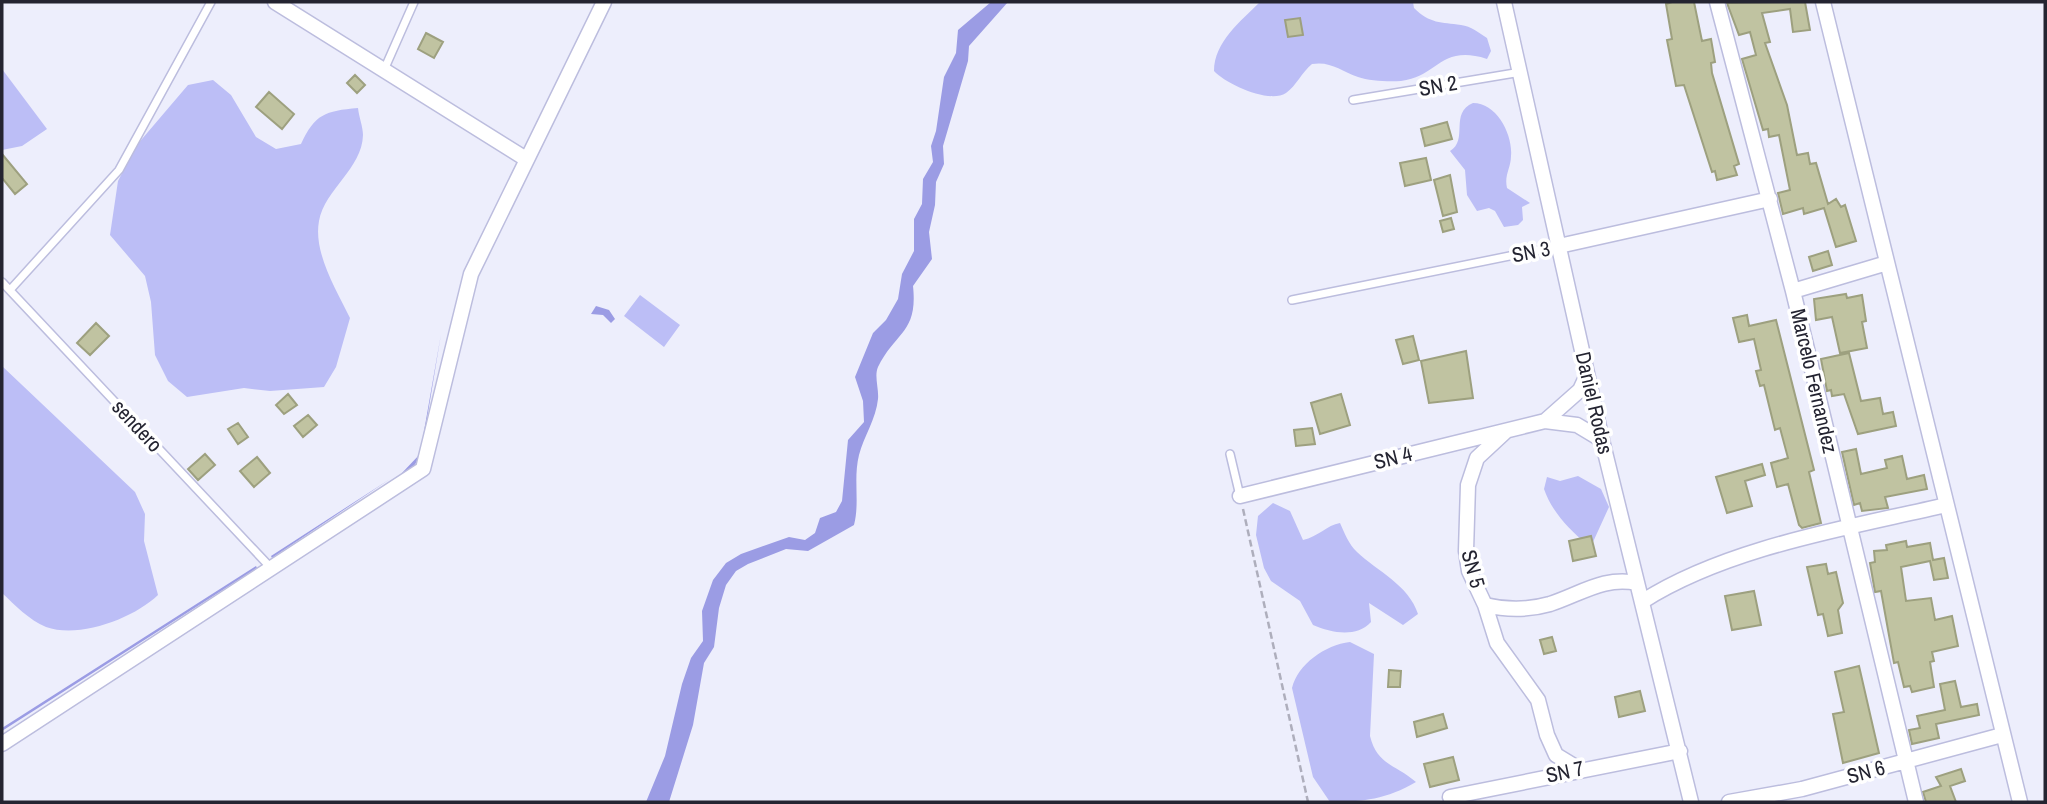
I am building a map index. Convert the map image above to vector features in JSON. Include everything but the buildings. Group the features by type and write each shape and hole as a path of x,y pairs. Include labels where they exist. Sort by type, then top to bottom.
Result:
{"street":[{"path":"275,2 526,159"},
{"path":"2,744 423,469 471,274 604,2"},
{"name":"Daniel Rodas","path":"1504,2 1522,72 1602,440 1691,802"},
{"name":"Marcelo Fernandez","path":"1717,2 1793,290 1916,802"},
{"path":"1823,2 2020,802"},
{"name":"SN 3","path":"1559,246 1770,199"},
{"path":"1793,290 1888,263"},
{"name":"SN 4","path":"1545,421 1580,390 1587,375"},
{"name":"SN 4","path":"1240,496 1545,421 1577,425 1602,440"},
{"name":"SN 5","path":"1507,430 1477,458 1468,485 1465,551 1475,588 1485,605 1501,609 1533,608 1618,579 1637,583"},
{"path":"1643,601 1671,584 1720,562 1946,505"},
{"path":"1485,605 1497,643 1538,700 1547,735 1556,755 1578,769"},
{"name":"SN 6","path":"1729,802 1802,789 2002,735"},
{"name":"SN 7","path":"1450,797 1578,769 1680,751"}],"lane":[{"path":"10,290 118,170 211,2"},
{"path":"384,69 414,2"},
{"name":"SN 2","path":"1353,100 1522,72"},
{"name":"SN 3","path":"1292,300 1559,246"},
{"name":"sendero","path":"2,282 272,570"},
{"path":"1230,454 1240,496"}],"path":[{"path":"1240,496 1308,802"}],"shaded area":[{"path":"991,2 1008,2 969,46 968,61 943,146 944,164 936,182 935,205 929,232 932,259 913,286 914,301 909,323 878,367 877,406 857,464 854,525 808,551 786,549 736,571 726,585 719,608 714,647 704,663 693,725 669,802 646,802 665,756 691,658 703,641 702,611 713,580 726,563 741,554 789,537 805,540 815,533 820,518 836,512 842,501 848,440 864,422 863,401 855,377 873,333 886,320 898,299 902,274 914,251 914,219 922,204 923,179 933,162 931,146 936,131 944,77 956,53 958,30"},
{"path":"1260,2 1413,2 1414,8 1431,20 1472,28 1487,38 1491,51 1487,59 1471,55 1449,58 1423,74 1401,81 1368,79 1330,65 1312,64 1286,93 1279,96 1259,94 1238,87 1214,71 1215,60 1224,41"},
{"path":"2,69 47,129 22,146 2,150"},
{"path":"213,80 231,95 256,137 276,149 301,144 311,126 322,116 358,108 363,132 361,147 357,158 328,199 319,221 319,246 323,259 350,318 336,367 324,387 270,391 244,388 187,397 168,381 155,355 151,302 145,276 110,235 118,181 136,146 188,85"},
{"path":"1473,103 1489,108 1506,130 1511,148 1507,188 1530,203 1522,207 1523,220 1518,225 1504,227 1495,211 1489,208 1477,211 1467,195 1465,170 1450,151 1458,140 1462,113"},
{"path":"640,295 680,325 664,347 624,316"},
{"path":"596,306 609,310 615,319 611,323 603,315 591,314"},
{"path":"441,334 421,455 414,466 401,474 420,454"},
{"path":"2,366 135,492 145,514 144,541 158,595 135,611 106,624 60,630 46,627 34,620 2,593"},
{"path":"1578,476 1601,489 1609,507 1593,542 1586,543 1567,526 1544,489 1547,477 1560,481"},
{"path":"390,479 272,558 271,556"},
{"path":"1273,503 1290,511 1303,540 1340,523 1354,549 1400,587 1414,604 1418,614 1403,625 1369,603 1371,622 1358,630 1344,633 1313,625 1300,601 1271,581 1264,568 1256,535 1258,516"},
{"path":"256,566 257,568 2,731 2,728"},
{"path":"1350,642 1374,654 1370,736 1373,746 1382,759 1416,782 1374,798 1330,802 1313,777 1292,688 1300,671 1314,657 1331,647"}]}
